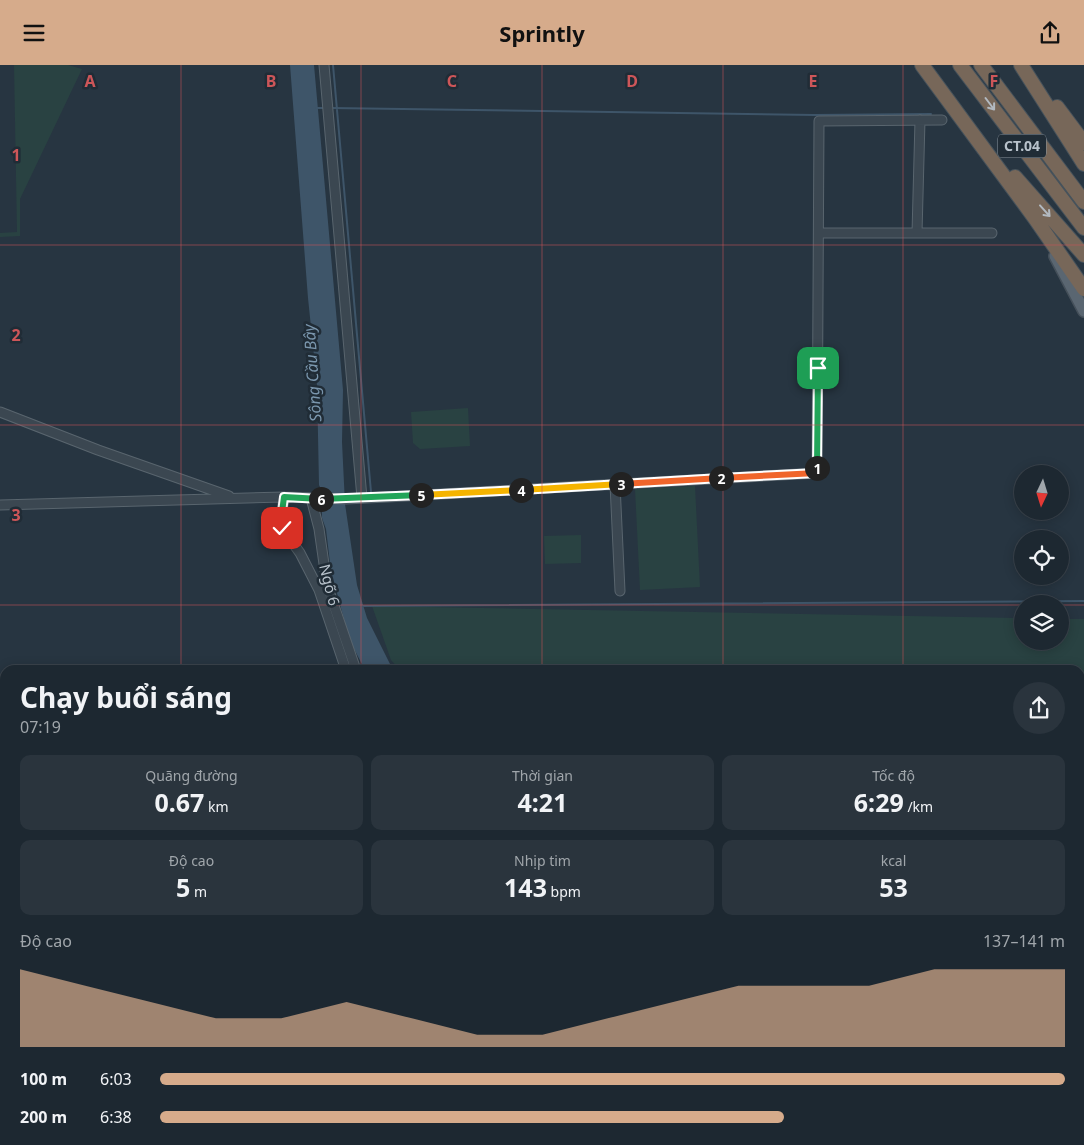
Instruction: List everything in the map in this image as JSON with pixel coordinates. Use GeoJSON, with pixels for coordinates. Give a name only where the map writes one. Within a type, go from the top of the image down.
{"type":"FeatureCollection","features":[{"type":"Feature","properties":{"kind":"highway"},"geometry":{"type":"LineString","coordinates":[[922,65],[1034,217],[1084,289]]}},
{"type":"Feature","properties":{"kind":"highway","name":"CT.04"},"geometry":{"type":"LineString","coordinates":[[960,65],[1084,228]]}},
{"type":"Feature","properties":{"kind":"highway","name":"CT.04"},"geometry":{"type":"LineString","coordinates":[[981,65],[1084,202]]}},
{"type":"Feature","properties":{"kind":"highway"},"geometry":{"type":"LineString","coordinates":[[1021,65],[1084,164]]}},
{"type":"Feature","properties":{"kind":"highway"},"geometry":{"type":"LineString","coordinates":[[1025,65],[1084,143]]}},
{"type":"Feature","properties":{"kind":"highway"},"geometry":{"type":"LineString","coordinates":[[955,109],[1084,255]]}},
{"type":"Feature","properties":{"kind":"main road"},"geometry":{"type":"LineString","coordinates":[[1034,217],[1084,311]]}},
{"type":"Feature","properties":{"kind":"street"},"geometry":{"type":"LineString","coordinates":[[324,65],[362,498]]}},
{"type":"Feature","properties":{"kind":"street"},"geometry":{"type":"LineString","coordinates":[[917,233],[920,120]]}},
{"type":"Feature","properties":{"kind":"street"},"geometry":{"type":"LineString","coordinates":[[0,505],[284,497],[346,499],[817,473],[819,121],[942,120]]}},
{"type":"Feature","properties":{"kind":"street"},"geometry":{"type":"LineString","coordinates":[[819,233],[992,233]]}},
{"type":"Feature","properties":{"kind":"street"},"geometry":{"type":"LineString","coordinates":[[0,412],[98,450],[234,498]]}},
{"type":"Feature","properties":{"kind":"street"},"geometry":{"type":"LineString","coordinates":[[615,484],[620,591]]}},
{"type":"Feature","properties":{"kind":"street"},"geometry":{"type":"LineString","coordinates":[[284,497],[281,520],[282,528],[300,553],[318,590],[344,665]]}},
{"type":"Feature","properties":{"kind":"street","name":"Ngõ 6"},"geometry":{"type":"LineString","coordinates":[[313,498],[327,585],[354,665]]}},
{"type":"Feature","properties":{"kind":"green space"},"geometry":{"type":"Polygon","coordinates":[[[14,65],[68,65],[82,69],[20,199],[20,236],[0,237],[0,233],[17,232],[14,65]]]}},
{"type":"Feature","properties":{"kind":"green space"},"geometry":{"type":"Polygon","coordinates":[[[468,408],[470,446],[420,449],[413,443],[411,412],[468,408]]]}},
{"type":"Feature","properties":{"kind":"green space"},"geometry":{"type":"Polygon","coordinates":[[[695,486],[700,587],[640,590],[635,489],[695,486]]]}},
{"type":"Feature","properties":{"kind":"green space"},"geometry":{"type":"Polygon","coordinates":[[[581,535],[581,563],[545,564],[544,536],[581,535]]]}},
{"type":"Feature","properties":{"kind":"green space"},"geometry":{"type":"Polygon","coordinates":[[[372,606],[1014,618],[1014,650],[1069,650],[1069,619],[1084,619],[1084,665],[396,665],[391,660],[372,606]]]}},
{"type":"Feature","properties":{"kind":"water","name":"Sông Cầu Bây"},"geometry":{"type":"Polygon","coordinates":[[[290,65],[314,65],[343,390],[342,442],[345,504],[357,585],[367,618],[390,665],[362,665],[350,641],[331,571],[326,529],[322,518],[325,497],[319,485],[317,385],[308,298],[290,65]]]}},
{"type":"Feature","properties":{"kind":"waterway"},"geometry":{"type":"LineString","coordinates":[[333,65],[371,492]]}},
{"type":"Feature","properties":{"kind":"waterway"},"geometry":{"type":"LineString","coordinates":[[316,108],[326,108]]}},
{"type":"Feature","properties":{"kind":"waterway"},"geometry":{"type":"LineString","coordinates":[[331,108],[814,115],[931,114]]}},
{"type":"Feature","properties":{"kind":"waterway"},"geometry":{"type":"LineString","coordinates":[[361,606],[1084,601]]}},
{"type":"Feature","properties":{"kind":"route"},"geometry":{"type":"LineString","coordinates":[[282,528],[281,520],[284,497],[346,499],[817,473],[818,368]]}}]}
